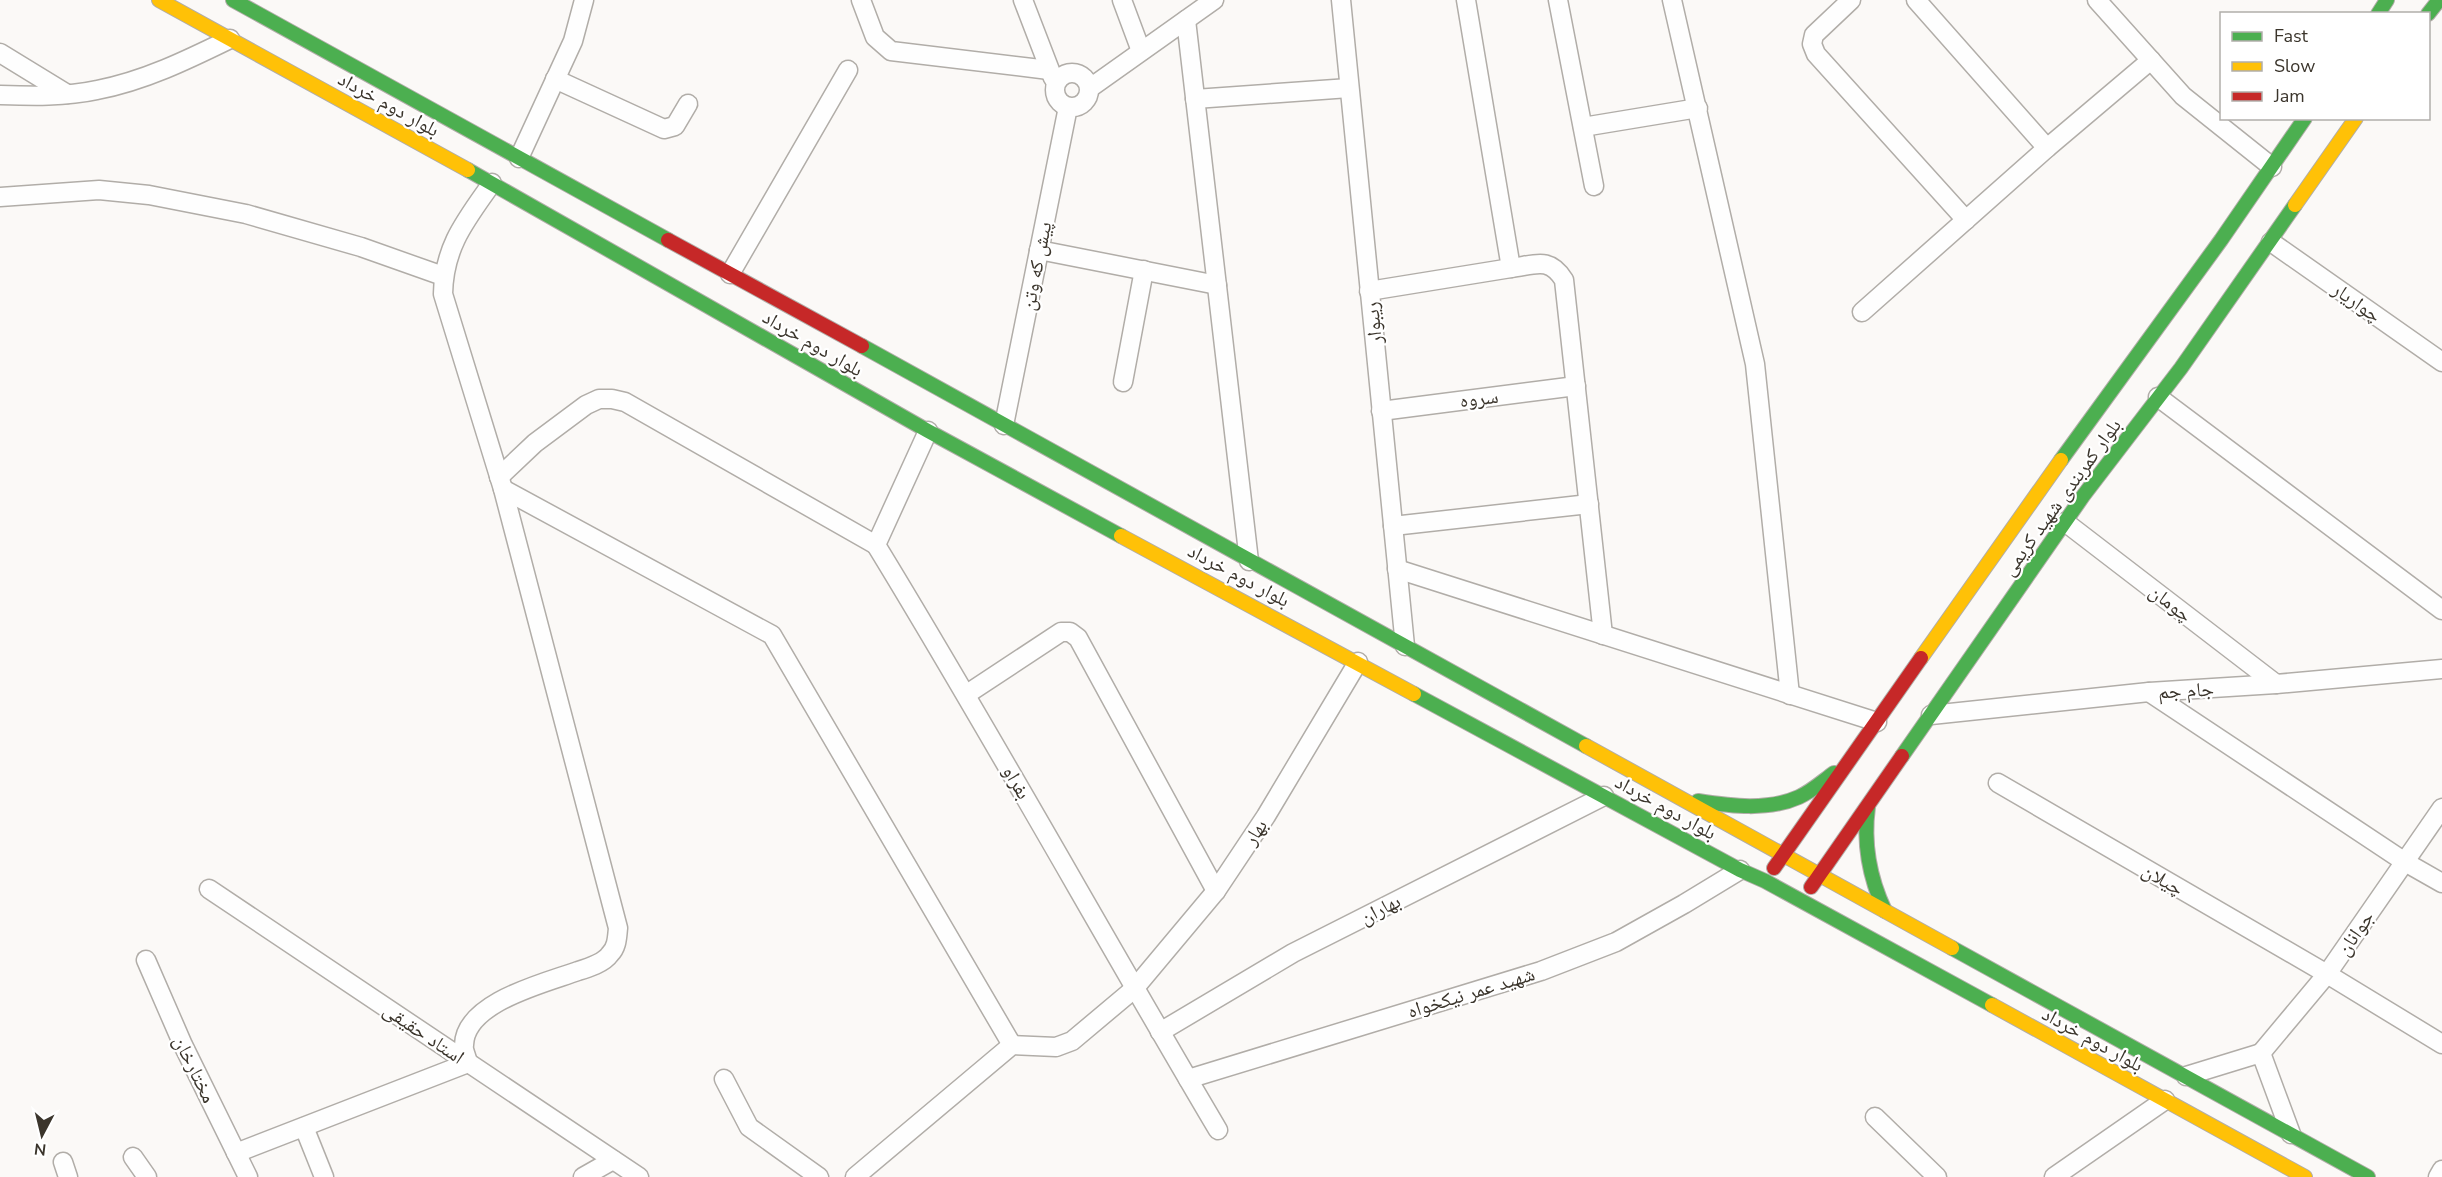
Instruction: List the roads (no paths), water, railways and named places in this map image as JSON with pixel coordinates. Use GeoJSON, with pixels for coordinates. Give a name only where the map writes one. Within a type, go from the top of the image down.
{"type":"FeatureCollection","features":[{"type":"Feature","properties":{"kind":"street","name":"بلوار دوم خرداد"},"geometry":{"type":"LineString","coordinates":[[159,0],[492,183],[928,431],[1740,870],[1801,901],[1960,970],[2186,1076],[2368,1177]]}},
{"type":"Feature","properties":{"kind":"street","name":"بلوار دوم خرداد"},"geometry":{"type":"LineString","coordinates":[[233,0],[1886,911],[1960,970],[2165,1100],[2294,1175]]}},
{"type":"Feature","properties":{"kind":"street"},"geometry":{"type":"LineString","coordinates":[[519,158],[573,42],[584,0]]}},
{"type":"Feature","properties":{"kind":"street"},"geometry":{"type":"LineString","coordinates":[[861,0],[875,37],[891,51],[1052,78],[1070,73],[1083,77],[1090,88]]}},
{"type":"Feature","properties":{"kind":"street"},"geometry":{"type":"LineString","coordinates":[[1023,0],[1052,78],[1057,99],[1068,107],[1081,106],[1086,101],[1090,88],[1214,0]]}},
{"type":"Feature","properties":{"kind":"street"},"geometry":{"type":"LineString","coordinates":[[1122,0],[1141,51]]}},
{"type":"Feature","properties":{"kind":"street","name":"ریبوار"},"geometry":{"type":"LineString","coordinates":[[1341,0],[1405,646]]}},
{"type":"Feature","properties":{"kind":"street"},"geometry":{"type":"LineString","coordinates":[[1466,0],[1511,268]]}},
{"type":"Feature","properties":{"kind":"street"},"geometry":{"type":"LineString","coordinates":[[1558,0],[1594,186]]}},
{"type":"Feature","properties":{"kind":"street"},"geometry":{"type":"LineString","coordinates":[[1672,0],[1755,364],[1790,695]]}},
{"type":"Feature","properties":{"kind":"street"},"geometry":{"type":"LineString","coordinates":[[1851,0],[1814,35],[1812,44],[1816,54],[1965,220]]}},
{"type":"Feature","properties":{"kind":"street"},"geometry":{"type":"LineString","coordinates":[[1916,0],[2047,148]]}},
{"type":"Feature","properties":{"kind":"street"},"geometry":{"type":"LineString","coordinates":[[2097,0],[2183,96],[2272,167]]}},
{"type":"Feature","properties":{"kind":"street"},"geometry":{"type":"LineString","coordinates":[[2430,12],[2439,0]]}},
{"type":"Feature","properties":{"kind":"street"},"geometry":{"type":"LineString","coordinates":[[1186,20],[1250,561]]}},
{"type":"Feature","properties":{"kind":"street"},"geometry":{"type":"LineString","coordinates":[[0,95],[47,96],[97,90],[170,69],[230,39]]}},
{"type":"Feature","properties":{"kind":"street"},"geometry":{"type":"LineString","coordinates":[[0,53],[67,94]]}},
{"type":"Feature","properties":{"kind":"street"},"geometry":{"type":"LineString","coordinates":[[1862,312],[2047,148],[2151,60]]}},
{"type":"Feature","properties":{"kind":"street"},"geometry":{"type":"LineString","coordinates":[[730,274],[848,70]]}},
{"type":"Feature","properties":{"kind":"street"},"geometry":{"type":"LineString","coordinates":[[555,78],[664,129],[675,126],[688,104]]}},
{"type":"Feature","properties":{"kind":"street"},"geometry":{"type":"LineString","coordinates":[[1195,99],[1350,88]]}},
{"type":"Feature","properties":{"kind":"street","name":"پیش که وتن"},"geometry":{"type":"LineString","coordinates":[[1004,425],[1068,107]]}},
{"type":"Feature","properties":{"kind":"street"},"geometry":{"type":"LineString","coordinates":[[1583,128],[1698,108]]}},
{"type":"Feature","properties":{"kind":"street","name":"بلوار کمربندی شهید کریمی"},"geometry":{"type":"LineString","coordinates":[[1765,881],[2053,471],[2141,352],[2304,120]]}},
{"type":"Feature","properties":{"kind":"street","name":"بلوار کمربندی شهید کریمی"},"geometry":{"type":"LineString","coordinates":[[1801,901],[2065,522],[2271,242],[2355,120]]}},
{"type":"Feature","properties":{"kind":"street"},"geometry":{"type":"LineString","coordinates":[[236,1153],[468,1063],[464,1046],[467,1030],[478,1014],[506,998],[592,966],[610,956],[617,943],[618,928],[501,483],[443,294],[443,276],[456,235],[492,183]]}},
{"type":"Feature","properties":{"kind":"street"},"geometry":{"type":"LineString","coordinates":[[0,197],[99,190],[149,195],[246,214],[361,247],[443,276]]}},
{"type":"Feature","properties":{"kind":"street","name":"چواریار"},"geometry":{"type":"LineString","coordinates":[[2271,242],[2442,362]]}},
{"type":"Feature","properties":{"kind":"street"},"geometry":{"type":"LineString","coordinates":[[1039,250],[1217,285]]}},
{"type":"Feature","properties":{"kind":"street"},"geometry":{"type":"LineString","coordinates":[[1370,291],[1511,268],[1548,264],[1557,268],[1564,280],[1603,635]]}},
{"type":"Feature","properties":{"kind":"street"},"geometry":{"type":"LineString","coordinates":[[1123,382],[1144,270]]}},
{"type":"Feature","properties":{"kind":"street","name":"سروه"},"geometry":{"type":"LineString","coordinates":[[1381,411],[1576,386]]}},
{"type":"Feature","properties":{"kind":"street"},"geometry":{"type":"LineString","coordinates":[[2158,397],[2442,610]]}},
{"type":"Feature","properties":{"kind":"street"},"geometry":{"type":"LineString","coordinates":[[501,483],[536,443],[586,405],[599,399],[612,399],[625,402],[876,545],[928,431]]}},
{"type":"Feature","properties":{"kind":"street"},"geometry":{"type":"LineString","coordinates":[[501,483],[772,635],[1012,1046],[855,1177]]}},
{"type":"Feature","properties":{"kind":"street"},"geometry":{"type":"LineString","coordinates":[[1393,526],[1589,504]]}},
{"type":"Feature","properties":{"kind":"street","name":"چومان"},"geometry":{"type":"LineString","coordinates":[[2065,522],[2276,684]]}},
{"type":"Feature","properties":{"kind":"street","name":"بفراو"},"geometry":{"type":"LineString","coordinates":[[876,545],[967,694],[1134,988],[1218,1130]]}},
{"type":"Feature","properties":{"kind":"street"},"geometry":{"type":"LineString","coordinates":[[1397,569],[1877,722]]}},
{"type":"Feature","properties":{"kind":"street"},"geometry":{"type":"LineString","coordinates":[[967,694],[1061,632],[1070,632],[1078,638],[1216,891]]}},
{"type":"Feature","properties":{"kind":"street","name":"بهار"},"geometry":{"type":"LineString","coordinates":[[1012,1046],[1056,1047],[1072,1041],[1134,988],[1216,891],[1266,816],[1358,662]]}},
{"type":"Feature","properties":{"kind":"street","name":"جام جم"},"geometry":{"type":"LineString","coordinates":[[1931,715],[2149,692],[2276,684],[2442,669]]}},
{"type":"Feature","properties":{"kind":"street"},"geometry":{"type":"LineString","coordinates":[[2149,692],[2405,862],[2442,883]]}},
{"type":"Feature","properties":{"kind":"street"},"geometry":{"type":"LineString","coordinates":[[1682,799],[1729,806],[1759,807],[1799,797],[1846,765]]}},
{"type":"Feature","properties":{"kind":"street","name":"چیلان"},"geometry":{"type":"LineString","coordinates":[[1998,783],[2327,974],[2442,1044]]}},
{"type":"Feature","properties":{"kind":"street","name":"بهاران"},"geometry":{"type":"LineString","coordinates":[[1160,1032],[1293,953],[1604,796]]}},
{"type":"Feature","properties":{"kind":"street"},"geometry":{"type":"LineString","coordinates":[[1869,804],[1864,840],[1874,888],[1886,911]]}},
{"type":"Feature","properties":{"kind":"street","name":"جوانان"},"geometry":{"type":"LineString","coordinates":[[2261,1053],[2327,974],[2442,808]]}},
{"type":"Feature","properties":{"kind":"street","name":"شهید عمر نیکخواه"},"geometry":{"type":"LineString","coordinates":[[1188,1079],[1541,971],[1616,942],[1740,870]]}},
{"type":"Feature","properties":{"kind":"street","name":"استاد حقیقی"},"geometry":{"type":"LineString","coordinates":[[209,889],[639,1177]]}},
{"type":"Feature","properties":{"kind":"street","name":"مختارخان"},"geometry":{"type":"LineString","coordinates":[[146,960],[183,1044],[248,1177]]}},
{"type":"Feature","properties":{"kind":"street"},"geometry":{"type":"LineString","coordinates":[[2186,1076],[2261,1053],[2291,1134]]}},
{"type":"Feature","properties":{"kind":"street"},"geometry":{"type":"LineString","coordinates":[[724,1079],[749,1127],[819,1177]]}},
{"type":"Feature","properties":{"kind":"street"},"geometry":{"type":"LineString","coordinates":[[2054,1177],[2165,1100]]}},
{"type":"Feature","properties":{"kind":"street"},"geometry":{"type":"LineString","coordinates":[[1875,1117],[1937,1177]]}},
{"type":"Feature","properties":{"kind":"street"},"geometry":{"type":"LineString","coordinates":[[304,1127],[324,1177]]}},
{"type":"Feature","properties":{"kind":"street"},"geometry":{"type":"LineString","coordinates":[[133,1157],[147,1177]]}},
{"type":"Feature","properties":{"kind":"street"},"geometry":{"type":"LineString","coordinates":[[583,1177],[613,1160]]}},
{"type":"Feature","properties":{"kind":"street"},"geometry":{"type":"LineString","coordinates":[[2438,1177],[2442,1170]]}}]}
